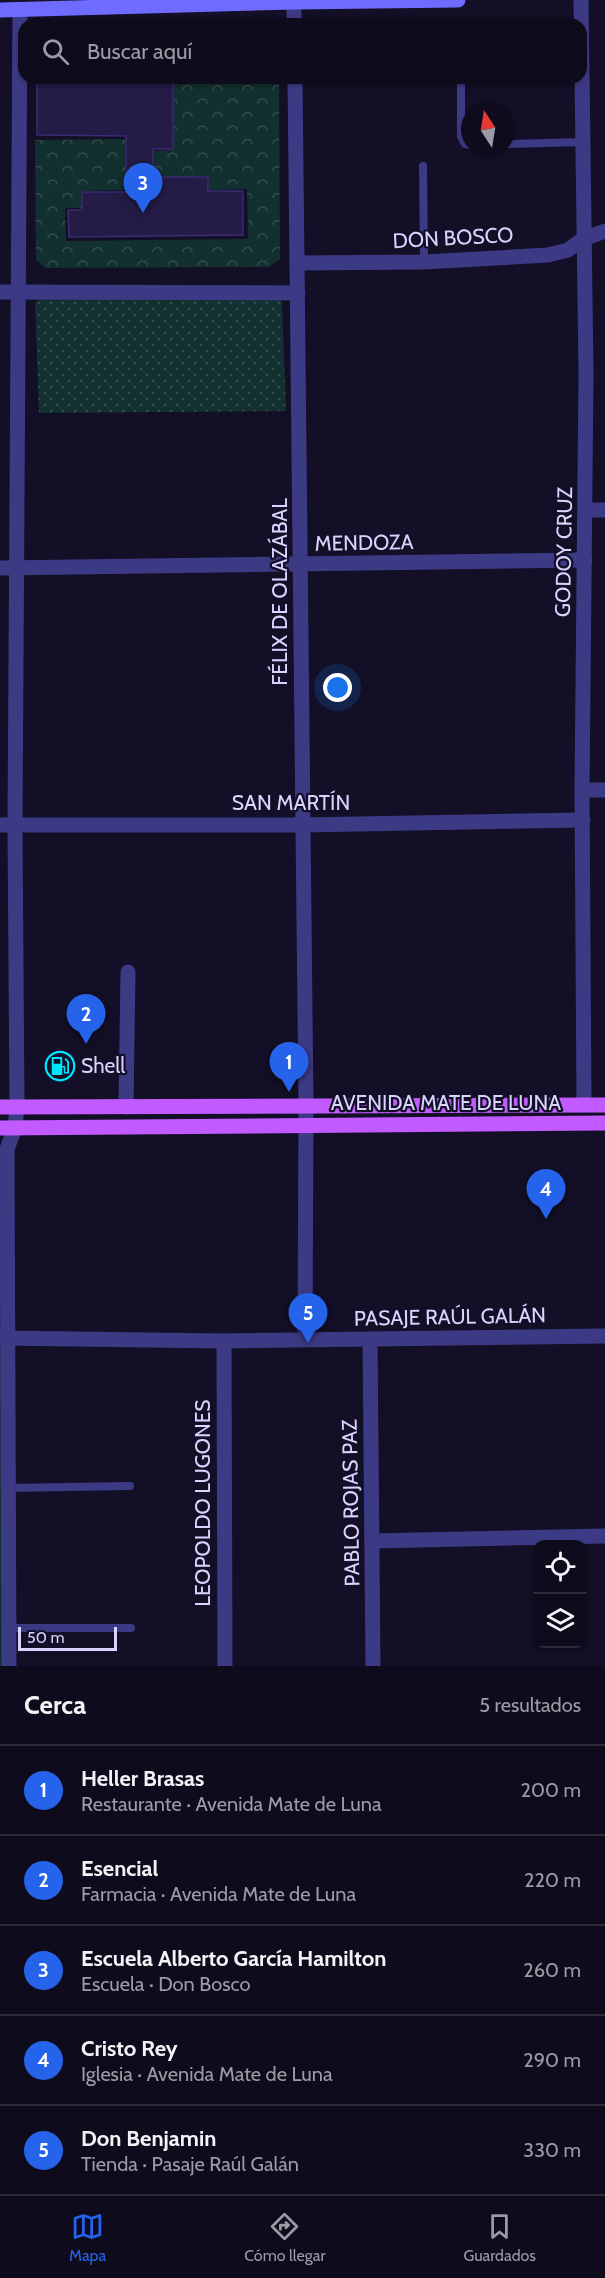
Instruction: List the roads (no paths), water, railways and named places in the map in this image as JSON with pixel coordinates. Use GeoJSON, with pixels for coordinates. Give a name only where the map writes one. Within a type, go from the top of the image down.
{"type":"FeatureCollection","features":[{"type":"Feature","properties":{"kind":"main road","name":"AVENIDA MATE DE LUNA"},"geometry":{"type":"LineString","coordinates":[[0,1107],[605,1105]]}},
{"type":"Feature","properties":{"kind":"main road","name":"AVENIDA MATE DE LUNA"},"geometry":{"type":"LineString","coordinates":[[8,1128],[605,1123]]}},
{"type":"Feature","properties":{"kind":"street"},"geometry":{"type":"LineString","coordinates":[[0,10],[294,1],[458,0]]}},
{"type":"Feature","properties":{"kind":"street","name":"GODOY CRUZ"},"geometry":{"type":"LineString","coordinates":[[581,0],[581,18]]}},
{"type":"Feature","properties":{"kind":"street"},"geometry":{"type":"LineString","coordinates":[[294,1],[294,18]]}},
{"type":"Feature","properties":{"kind":"street"},"geometry":{"type":"LineString","coordinates":[[20,10],[20,18]]}},
{"type":"Feature","properties":{"kind":"street"},"geometry":{"type":"LineString","coordinates":[[9,1666],[4,1337],[8,1128],[17,1107],[8,825],[18,568],[19,84]]}},
{"type":"Feature","properties":{"kind":"street","name":"FÉLIX DE OLAZÁBAL"},"geometry":{"type":"LineString","coordinates":[[295,84],[306,1106]]}},
{"type":"Feature","properties":{"kind":"street","name":"GODOY CRUZ"},"geometry":{"type":"LineString","coordinates":[[582,84],[586,374],[582,790],[585,1105]]}},
{"type":"Feature","properties":{"kind":"street","name":"DON BOSCO"},"geometry":{"type":"LineString","coordinates":[[297,263],[424,262],[548,255],[568,250],[583,239],[605,231]]}},
{"type":"Feature","properties":{"kind":"street"},"geometry":{"type":"LineString","coordinates":[[0,292],[298,293]]}},
{"type":"Feature","properties":{"kind":"street"},"geometry":{"type":"LineString","coordinates":[[586,510],[605,510]]}},
{"type":"Feature","properties":{"kind":"street","name":"MENDOZA"},"geometry":{"type":"LineString","coordinates":[[0,568],[301,566],[585,560]]}},
{"type":"Feature","properties":{"kind":"street"},"geometry":{"type":"LineString","coordinates":[[582,790],[605,790]]}},
{"type":"Feature","properties":{"kind":"street","name":"SAN MARTÍN"},"geometry":{"type":"LineString","coordinates":[[8,825],[302,825],[583,820]]}},
{"type":"Feature","properties":{"kind":"street"},"geometry":{"type":"LineString","coordinates":[[126,1107],[128,972]]}},
{"type":"Feature","properties":{"kind":"street"},"geometry":{"type":"LineString","coordinates":[[305,1340],[306,1106]]}},
{"type":"Feature","properties":{"kind":"street","name":"PASAJE RAÚL GALÁN"},"geometry":{"type":"LineString","coordinates":[[4,1337],[224,1341],[605,1336]]}},
{"type":"Feature","properties":{"kind":"street","name":"PABLO ROJAS PAZ"},"geometry":{"type":"LineString","coordinates":[[370,1339],[373,1666]]}},
{"type":"Feature","properties":{"kind":"street","name":"LEOPOLDO LUGONES"},"geometry":{"type":"LineString","coordinates":[[224,1341],[225,1666]]}},
{"type":"Feature","properties":{"kind":"street"},"geometry":{"type":"LineString","coordinates":[[372,1541],[605,1536]]}},
{"type":"Feature","properties":{"kind":"lane"},"geometry":{"type":"LineString","coordinates":[[461,84],[461,138]]}},
{"type":"Feature","properties":{"kind":"lane"},"geometry":{"type":"LineString","coordinates":[[515,144],[582,142]]}},
{"type":"Feature","properties":{"kind":"lane"},"geometry":{"type":"LineString","coordinates":[[423,166],[424,262]]}},
{"type":"Feature","properties":{"kind":"lane"},"geometry":{"type":"LineString","coordinates":[[7,1488],[130,1486]]}},
{"type":"Feature","properties":{"kind":"lane"},"geometry":{"type":"LineString","coordinates":[[8,1628],[131,1628]]}},
{"type":"Feature","properties":{"kind":"place","name":"Escuela Alberto García Hamilton"},"geometry":{"type":"Point","coordinates":[143,213]}},
{"type":"Feature","properties":{"kind":"place","name":"Esencial"},"geometry":{"type":"Point","coordinates":[86,1044]}},
{"type":"Feature","properties":{"kind":"place","name":"Shell"},"geometry":{"type":"Point","coordinates":[60,1066]}},
{"type":"Feature","properties":{"kind":"place","name":"Heller Brasas"},"geometry":{"type":"Point","coordinates":[289,1092]}},
{"type":"Feature","properties":{"kind":"place","name":"Cristo Rey"},"geometry":{"type":"Point","coordinates":[546,1219]}},
{"type":"Feature","properties":{"kind":"place","name":"Don Benjamin"},"geometry":{"type":"Point","coordinates":[308,1343]}}]}
